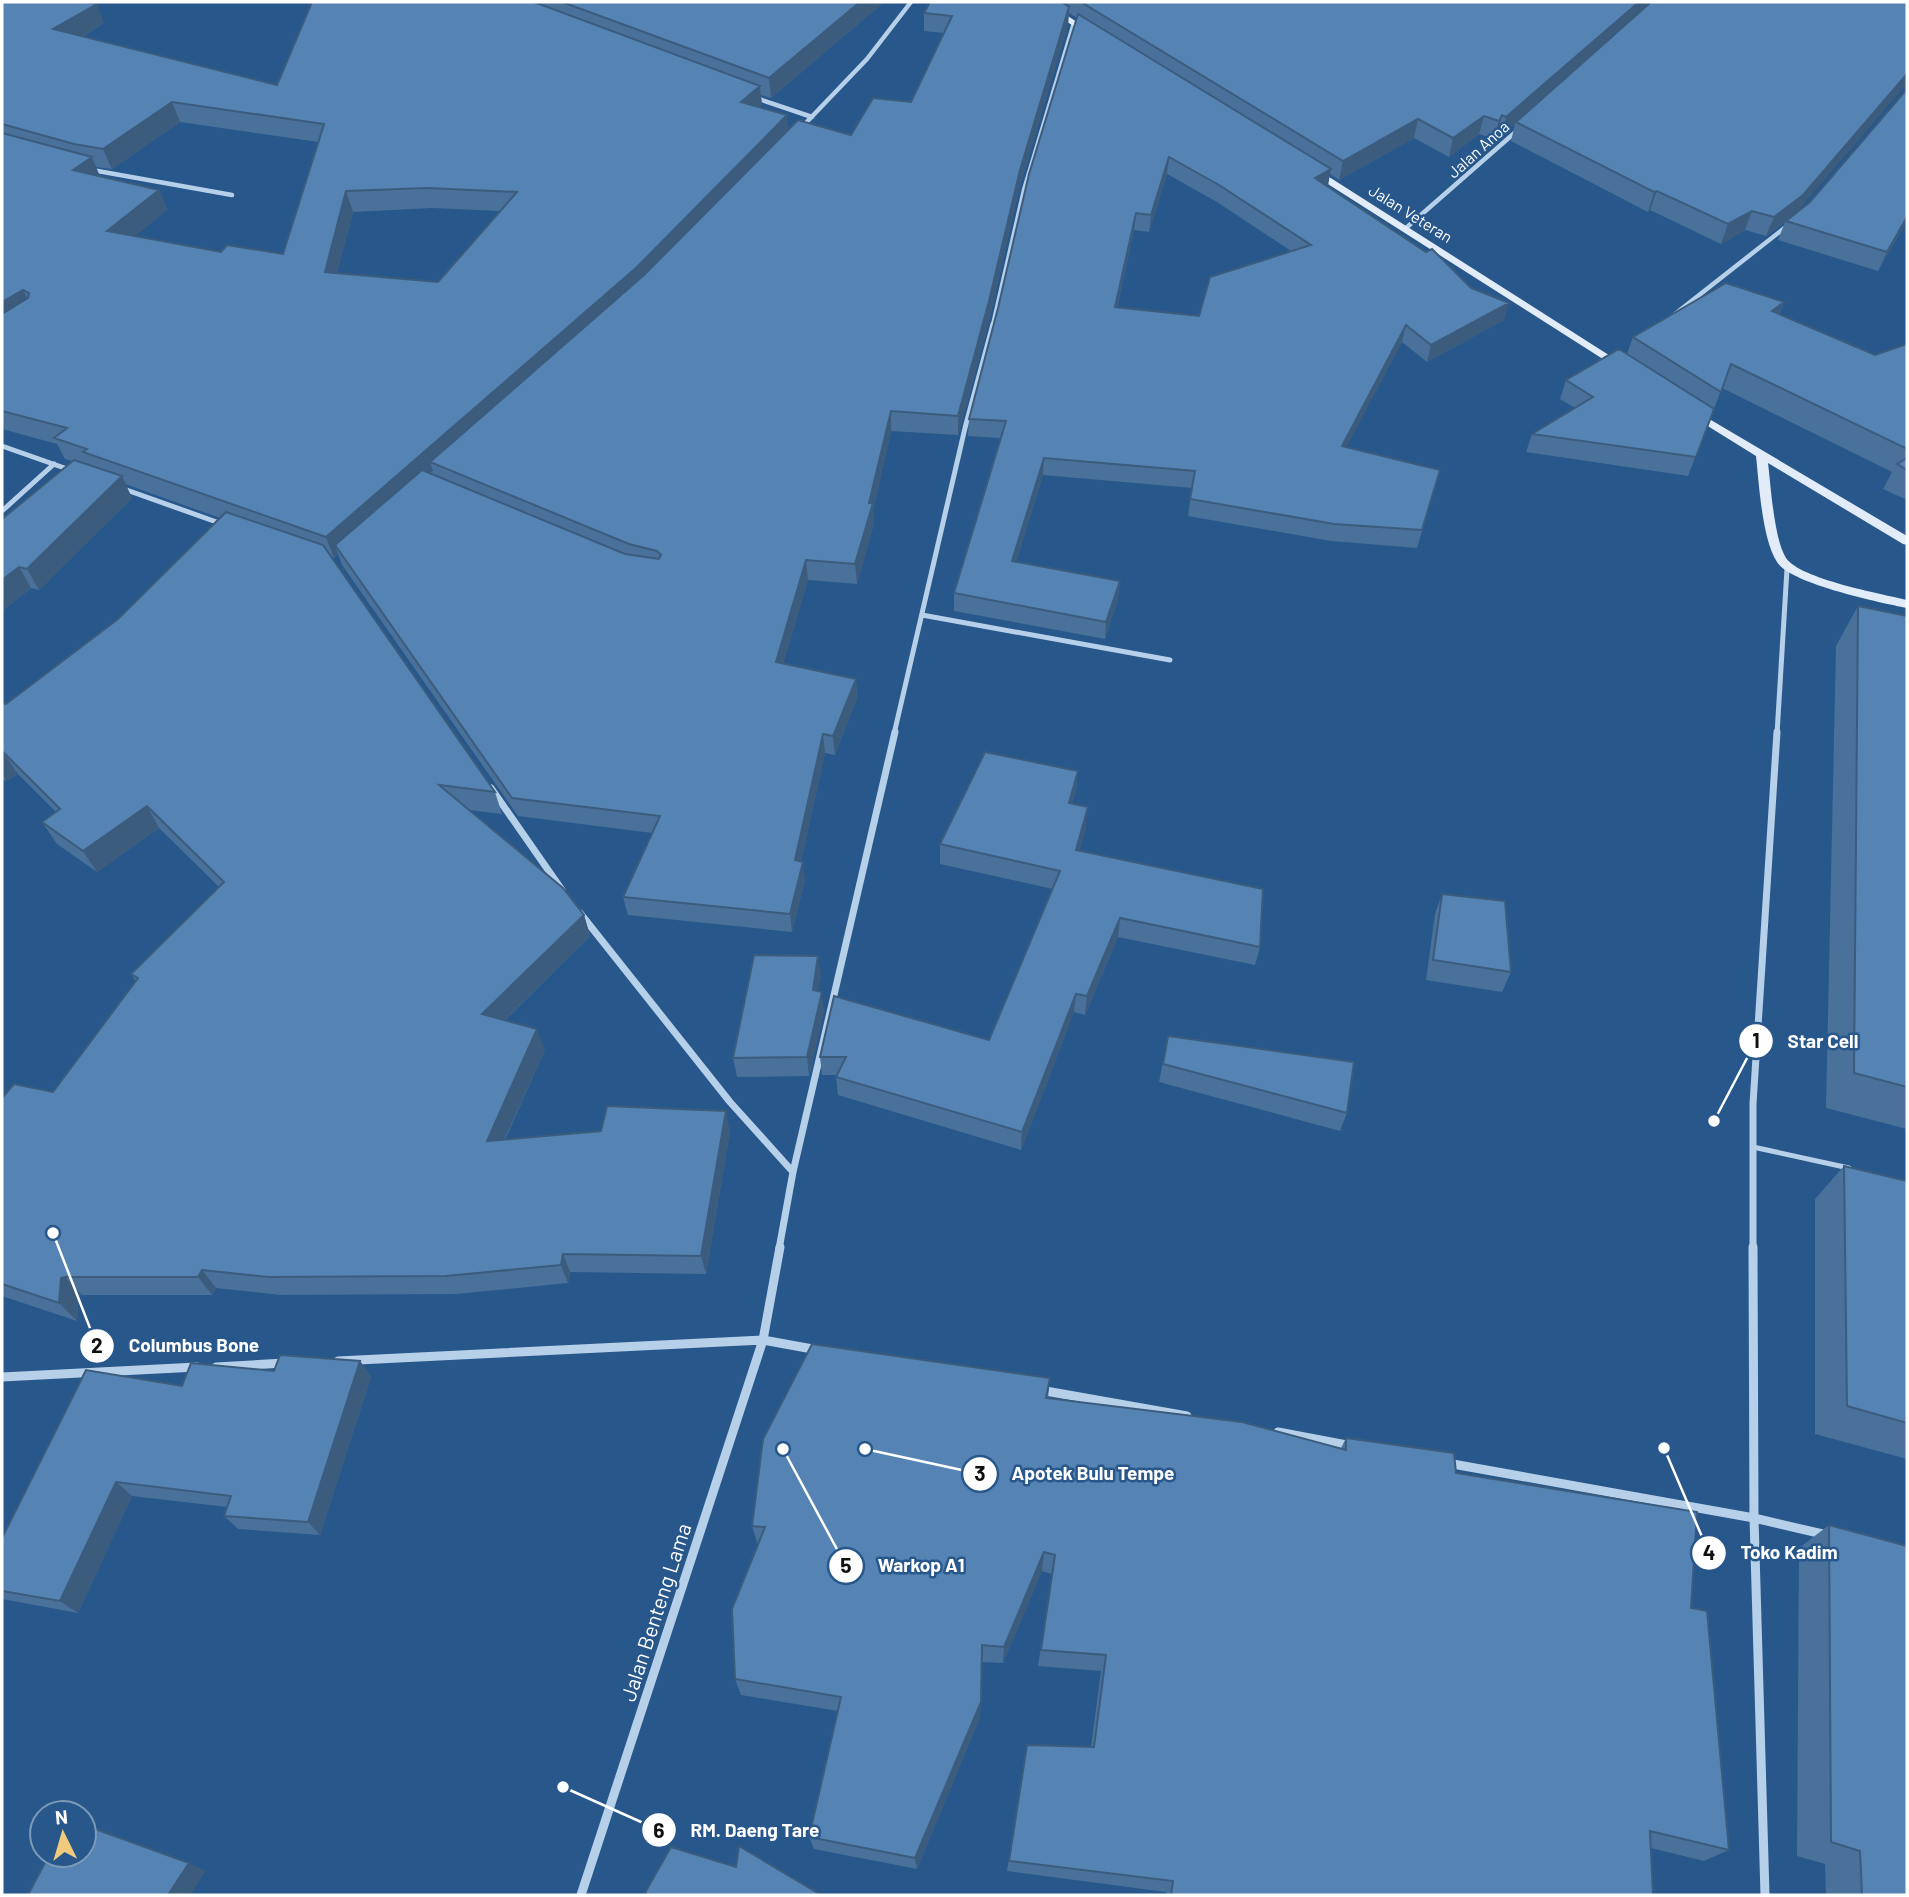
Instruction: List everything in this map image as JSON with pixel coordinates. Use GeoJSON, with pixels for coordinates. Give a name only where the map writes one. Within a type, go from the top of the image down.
{"type":"FeatureCollection","features":[{"type":"Feature","properties":{"kind":"main road"},"geometry":{"type":"LineString","coordinates":[[1041,2],[1098,38]]}},
{"type":"Feature","properties":{"kind":"main road","name":"Jalan Veteran"},"geometry":{"type":"LineString","coordinates":[[1300,163],[1625,369]]}},
{"type":"Feature","properties":{"kind":"main road"},"geometry":{"type":"LineString","coordinates":[[1682,405],[1761,456],[1907,541]]}},
{"type":"Feature","properties":{"kind":"main road"},"geometry":{"type":"LineString","coordinates":[[1761,456],[1778,554],[1787,569],[1808,578],[1907,604]]}},
{"type":"Feature","properties":{"kind":"street"},"geometry":{"type":"LineString","coordinates":[[794,136],[867,59],[911,2]]}},
{"type":"Feature","properties":{"kind":"street","name":"Jalan Benteng Lama"},"geometry":{"type":"LineString","coordinates":[[581,1895],[763,1340],[793,1172],[922,615],[1024,190],[1074,23]]}},
{"type":"Feature","properties":{"kind":"street"},"geometry":{"type":"LineString","coordinates":[[748,96],[812,117]]}},
{"type":"Feature","properties":{"kind":"street","name":"Jalan Anoa"},"geometry":{"type":"LineString","coordinates":[[1406,228],[1520,128]]}},
{"type":"Feature","properties":{"kind":"street"},"geometry":{"type":"LineString","coordinates":[[82,169],[232,195]]}},
{"type":"Feature","properties":{"kind":"street"},"geometry":{"type":"LineString","coordinates":[[1668,319],[1798,218]]}},
{"type":"Feature","properties":{"kind":"street"},"geometry":{"type":"LineString","coordinates":[[1614,361],[1625,353]]}},
{"type":"Feature","properties":{"kind":"street"},"geometry":{"type":"LineString","coordinates":[[2,446],[79,473]]}},
{"type":"Feature","properties":{"kind":"street"},"geometry":{"type":"LineString","coordinates":[[2,511],[54,464]]}},
{"type":"Feature","properties":{"kind":"street"},"geometry":{"type":"LineString","coordinates":[[118,486],[233,528]]}},
{"type":"Feature","properties":{"kind":"street"},"geometry":{"type":"LineString","coordinates":[[1765,1895],[1754,1518],[1753,1104],[1787,569]]}},
{"type":"Feature","properties":{"kind":"street"},"geometry":{"type":"LineString","coordinates":[[922,615],[1170,660]]}},
{"type":"Feature","properties":{"kind":"street"},"geometry":{"type":"LineString","coordinates":[[484,778],[564,893]]}},
{"type":"Feature","properties":{"kind":"street"},"geometry":{"type":"LineString","coordinates":[[572,903],[730,1101],[793,1172]]}},
{"type":"Feature","properties":{"kind":"street"},"geometry":{"type":"LineString","coordinates":[[334,1361],[763,1340],[832,1352]]}},
{"type":"Feature","properties":{"kind":"street"},"geometry":{"type":"LineString","coordinates":[[2,1377],[292,1363]]}},
{"type":"Feature","properties":{"kind":"street"},"geometry":{"type":"LineString","coordinates":[[1024,1387],[1203,1419]]}},
{"type":"Feature","properties":{"kind":"street"},"geometry":{"type":"LineString","coordinates":[[1272,1431],[1368,1448]]}},
{"type":"Feature","properties":{"kind":"street"},"geometry":{"type":"LineString","coordinates":[[1437,1461],[1754,1518],[1843,1539]]}},
{"type":"Feature","properties":{"kind":"lane"},"geometry":{"type":"LineString","coordinates":[[1753,1147],[1856,1169]]}},
{"type":"Feature","properties":{"kind":"building"},"geometry":{"type":"Polygon","coordinates":[[[2,2],[97,4],[53,29],[277,85],[312,2],[534,2],[760,86],[741,102],[787,115],[637,267],[326,537],[83,452],[87,449],[54,438],[67,428],[2,411],[2,314],[28,298],[29,293],[23,290],[2,302],[2,133],[92,157],[73,170],[159,190],[107,231],[221,252],[227,245],[283,254],[324,124],[172,102],[103,149],[74,144],[2,124],[2,2]],[[427,188],[346,191],[325,272],[438,282],[517,192],[427,188]]]}},
{"type":"Feature","properties":{"kind":"building"},"geometry":{"type":"Polygon","coordinates":[[[562,2],[860,2],[769,78],[562,2]]]}},
{"type":"Feature","properties":{"kind":"building"},"geometry":{"type":"Polygon","coordinates":[[[930,2],[1062,2],[1069,7],[1020,170],[958,416],[891,411],[869,503],[873,503],[855,564],[806,560],[776,662],[856,679],[833,736],[823,734],[795,860],[803,862],[790,914],[623,897],[660,816],[512,798],[335,545],[422,470],[625,554],[659,559],[661,555],[657,551],[629,544],[430,462],[644,275],[798,120],[851,135],[873,98],[911,102],[952,16],[924,13],[930,2]]]}},
{"type":"Feature","properties":{"kind":"building"},"geometry":{"type":"Polygon","coordinates":[[[1081,2],[1639,2],[1506,117],[1502,115],[1499,121],[1484,116],[1453,138],[1418,119],[1343,161],[1081,2]]]}},
{"type":"Feature","properties":{"kind":"building"},"geometry":{"type":"Polygon","coordinates":[[[1651,2],[1907,2],[1907,74],[1803,195],[1774,217],[1752,211],[1728,224],[1657,191],[1654,192],[1516,122],[1651,2]]]}},
{"type":"Feature","properties":{"kind":"building"},"geometry":{"type":"Polygon","coordinates":[[[1078,14],[1331,169],[1315,178],[1426,252],[1432,249],[1471,288],[1509,303],[1431,345],[1406,325],[1342,446],[1440,470],[1422,530],[1334,524],[1190,499],[1195,471],[1044,458],[1012,561],[1120,581],[1106,622],[954,593],[1006,421],[969,419],[1029,174],[1078,14]],[[1169,157],[1151,215],[1136,213],[1115,307],[1199,316],[1210,277],[1311,245],[1219,185],[1169,157]]]}},
{"type":"Feature","properties":{"kind":"building"},"geometry":{"type":"Polygon","coordinates":[[[1907,89],[1907,217],[1887,252],[1786,221],[1810,202],[1907,89]]]}},
{"type":"Feature","properties":{"kind":"building"},"geometry":{"type":"Polygon","coordinates":[[[1726,283],[1784,302],[1772,311],[1875,355],[1907,344],[1907,449],[1731,364],[1721,392],[1633,337],[1726,283]]]}},
{"type":"Feature","properties":{"kind":"building"},"geometry":{"type":"Polygon","coordinates":[[[1619,349],[1714,409],[1696,457],[1532,434],[1593,397],[1566,380],[1619,349]]]}},
{"type":"Feature","properties":{"kind":"building"},"geometry":{"type":"Polygon","coordinates":[[[1907,458],[1907,470],[1897,464],[1907,458]]]}},
{"type":"Feature","properties":{"kind":"building"},"geometry":{"type":"Polygon","coordinates":[[[74,460],[122,476],[27,569],[19,567],[2,580],[2,519],[74,460]]]}},
{"type":"Feature","properties":{"kind":"building"},"geometry":{"type":"Polygon","coordinates":[[[226,512],[323,545],[495,792],[439,785],[563,888],[584,915],[482,1014],[537,1029],[487,1141],[601,1131],[607,1106],[726,1111],[701,1256],[563,1254],[561,1265],[446,1276],[268,1277],[202,1270],[198,1277],[65,1277],[61,1278],[59,1303],[2,1284],[2,1098],[14,1084],[53,1092],[138,978],[131,974],[224,882],[147,806],[83,851],[42,822],[60,809],[2,753],[2,703],[6,704],[118,619],[226,512]]]}},
{"type":"Feature","properties":{"kind":"building"},"geometry":{"type":"Polygon","coordinates":[[[1858,606],[1907,616],[1907,1087],[1854,1073],[1858,606]]]}},
{"type":"Feature","properties":{"kind":"building"},"geometry":{"type":"Polygon","coordinates":[[[985,752],[1078,771],[1069,803],[1088,807],[1076,850],[1263,889],[1260,947],[1120,918],[1087,996],[1076,994],[1022,1132],[836,1077],[846,1057],[820,1057],[834,996],[989,1040],[1060,871],[940,844],[985,752]]]}},
{"type":"Feature","properties":{"kind":"building"},"geometry":{"type":"Polygon","coordinates":[[[1442,894],[1505,901],[1511,972],[1433,960],[1442,894]]]}},
{"type":"Feature","properties":{"kind":"building"},"geometry":{"type":"Polygon","coordinates":[[[754,955],[818,956],[813,990],[822,992],[807,1057],[733,1058],[754,955]]]}},
{"type":"Feature","properties":{"kind":"building"},"geometry":{"type":"Polygon","coordinates":[[[1168,1036],[1354,1062],[1347,1113],[1163,1064],[1168,1036]]]}},
{"type":"Feature","properties":{"kind":"building"},"geometry":{"type":"Polygon","coordinates":[[[1844,1166],[1907,1181],[1907,1423],[1847,1406],[1844,1166]]]}},
{"type":"Feature","properties":{"kind":"building"},"geometry":{"type":"Polygon","coordinates":[[[812,1344],[1050,1378],[1046,1398],[1242,1422],[1346,1450],[1346,1438],[1454,1453],[1456,1473],[1697,1512],[1691,1608],[1707,1611],[1729,1850],[1650,1831],[1653,1895],[1171,1895],[1173,1881],[1009,1861],[1027,1745],[1094,1747],[1106,1655],[1041,1650],[1055,1555],[1044,1552],[1004,1647],[982,1645],[981,1702],[915,1858],[809,1837],[841,1697],[735,1679],[732,1609],[765,1527],[752,1526],[763,1439],[812,1344]]]}},
{"type":"Feature","properties":{"kind":"building"},"geometry":{"type":"Polygon","coordinates":[[[280,1355],[360,1361],[308,1522],[224,1516],[231,1496],[116,1482],[60,1601],[2,1591],[2,1538],[86,1370],[182,1386],[191,1363],[274,1371],[280,1355]]]}},
{"type":"Feature","properties":{"kind":"building"},"geometry":{"type":"Polygon","coordinates":[[[1829,1525],[1907,1546],[1907,1895],[1862,1895],[1860,1851],[1831,1842],[1829,1525]]]}},
{"type":"Feature","properties":{"kind":"building"},"geometry":{"type":"Polygon","coordinates":[[[98,1830],[189,1863],[168,1895],[28,1895],[42,1869],[98,1869],[98,1830]]]}},
{"type":"Feature","properties":{"kind":"building"},"geometry":{"type":"Polygon","coordinates":[[[739,1846],[821,1895],[646,1895],[671,1847],[736,1867],[739,1846]]]}},
{"type":"Feature","properties":{"kind":"place","name":"Star Cell"},"geometry":{"type":"Point","coordinates":[1714,1121]}},
{"type":"Feature","properties":{"kind":"place","name":"Columbus Bone"},"geometry":{"type":"Point","coordinates":[53,1233]}},
{"type":"Feature","properties":{"kind":"place","name":"Toko Kadim"},"geometry":{"type":"Point","coordinates":[1664,1448]}},
{"type":"Feature","properties":{"kind":"place","name":"Warkop A1"},"geometry":{"type":"Point","coordinates":[783,1449]}},
{"type":"Feature","properties":{"kind":"place","name":"Apotek Bulu Tempe"},"geometry":{"type":"Point","coordinates":[865,1449]}},
{"type":"Feature","properties":{"kind":"place","name":"RM. Daeng Tare"},"geometry":{"type":"Point","coordinates":[563,1787]}}]}
